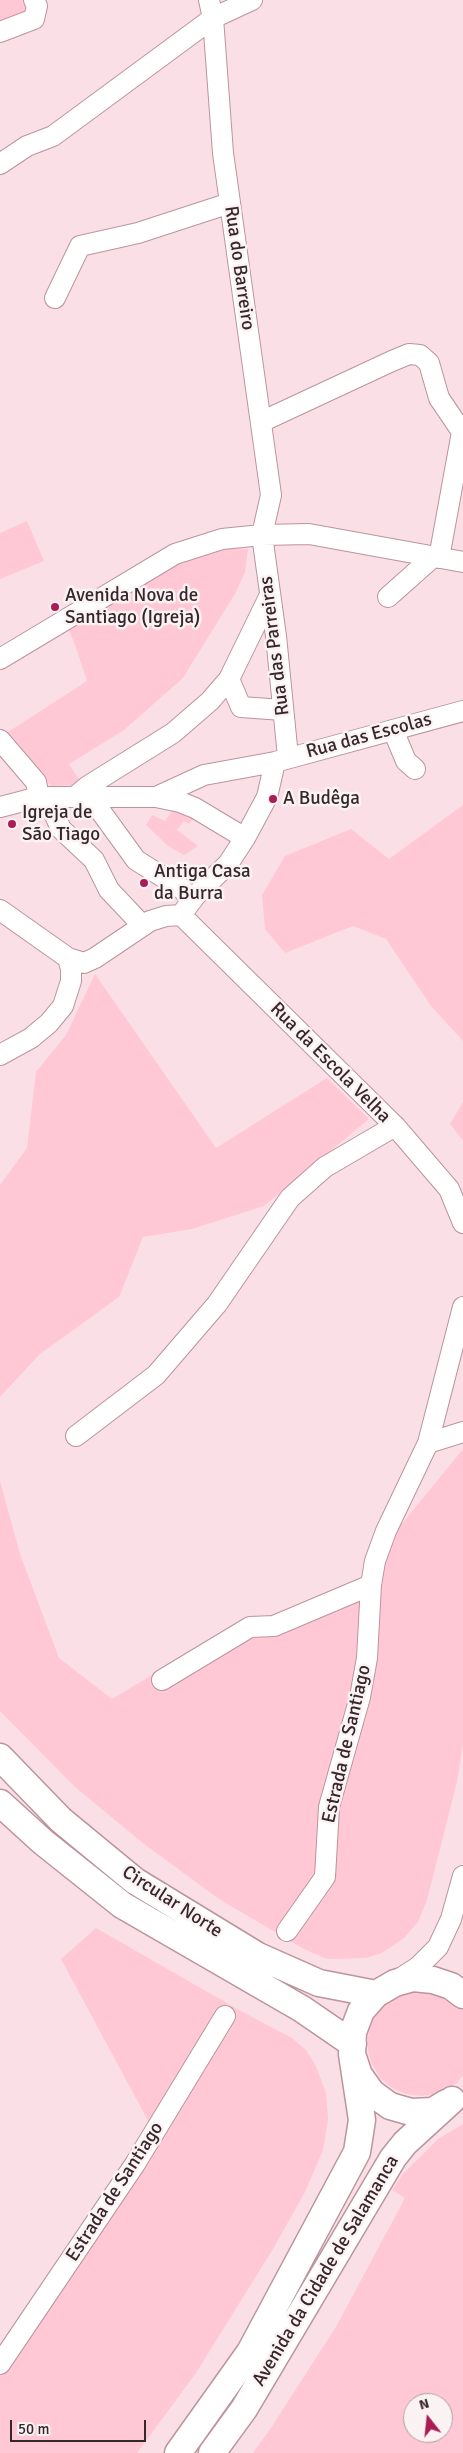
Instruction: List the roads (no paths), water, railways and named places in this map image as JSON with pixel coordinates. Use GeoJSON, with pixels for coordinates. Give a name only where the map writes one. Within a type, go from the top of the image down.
{"type":"FeatureCollection","features":[{"type":"Feature","properties":{"kind":"main road","name":"Circular Norte"},"geometry":{"type":"LineString","coordinates":[[0,1757],[61,1820],[135,1881],[258,1956],[319,1983],[385,1989]]}},
{"type":"Feature","properties":{"kind":"main road","name":"Circular Norte"},"geometry":{"type":"LineString","coordinates":[[0,1803],[43,1842],[122,1905],[302,2009],[353,2049]]}},
{"type":"Feature","properties":{"kind":"main road"},"geometry":{"type":"LineString","coordinates":[[458,2096],[433,2111],[411,2112],[390,2106],[367,2087],[359,2075],[353,2049],[353,2032],[361,2011],[385,1989],[413,1978],[433,1980],[451,1986],[463,1995]]}},
{"type":"Feature","properties":{"kind":"main road","name":"Avenida da Cidade de Salamanca"},"geometry":{"type":"LineString","coordinates":[[178,2453],[250,2352],[357,2152],[362,2120],[353,2049]]}},
{"type":"Feature","properties":{"kind":"main road","name":"Avenida da Cidade de Salamanca"},"geometry":{"type":"LineString","coordinates":[[212,2453],[244,2409],[393,2158],[405,2143],[458,2096]]}},
{"type":"Feature","properties":{"kind":"street"},"geometry":{"type":"LineString","coordinates":[[0,32],[34,19],[36,6],[34,0]]}},
{"type":"Feature","properties":{"kind":"street"},"geometry":{"type":"LineString","coordinates":[[0,164],[27,146],[53,136],[211,9],[252,0]]}},
{"type":"Feature","properties":{"kind":"street","name":"Rua do Barreiro"},"geometry":{"type":"LineString","coordinates":[[211,9],[223,153],[271,495],[262,535]]}},
{"type":"Feature","properties":{"kind":"street"},"geometry":{"type":"LineString","coordinates":[[55,298],[80,246],[138,233],[230,203]]}},
{"type":"Feature","properties":{"kind":"street"},"geometry":{"type":"LineString","coordinates":[[261,422],[409,354],[420,355],[429,363],[439,398],[463,432],[436,558],[388,597]]}},
{"type":"Feature","properties":{"kind":"street"},"geometry":{"type":"LineString","coordinates":[[0,659],[175,554],[222,539],[262,535],[309,534],[463,562]]}},
{"type":"Feature","properties":{"kind":"street","name":"Rua das Parreiras"},"geometry":{"type":"LineString","coordinates":[[187,908],[213,877],[228,864],[245,838],[268,797],[281,760],[283,710],[274,622],[262,535]]}},
{"type":"Feature","properties":{"kind":"street"},"geometry":{"type":"LineString","coordinates":[[83,797],[96,781],[173,733],[210,701],[230,679],[270,597]]}},
{"type":"Feature","properties":{"kind":"street"},"geometry":{"type":"LineString","coordinates":[[230,679],[241,707],[283,710]]}},
{"type":"Feature","properties":{"kind":"street","name":"Rua das Escolas"},"geometry":{"type":"LineString","coordinates":[[156,797],[204,775],[281,760],[463,711]]}},
{"type":"Feature","properties":{"kind":"street"},"geometry":{"type":"LineString","coordinates":[[393,730],[406,761],[415,770]]}},
{"type":"Feature","properties":{"kind":"street"},"geometry":{"type":"LineString","coordinates":[[0,740],[36,782],[61,829],[94,860],[109,890],[143,926]]}},
{"type":"Feature","properties":{"kind":"street"},"geometry":{"type":"LineString","coordinates":[[0,807],[43,797],[156,797],[180,802],[195,808],[245,838]]}},
{"type":"Feature","properties":{"kind":"street","name":"Rua da Escola Velha"},"geometry":{"type":"LineString","coordinates":[[83,797],[136,860],[182,890],[187,908],[395,1126],[449,1190],[463,1223]]}},
{"type":"Feature","properties":{"kind":"street"},"geometry":{"type":"LineString","coordinates":[[0,910],[68,958],[84,963],[95,958],[143,926],[187,908]]}},
{"type":"Feature","properties":{"kind":"street"},"geometry":{"type":"LineString","coordinates":[[0,1055],[31,1038],[49,1023],[63,1006],[71,981],[71,969],[68,958]]}},
{"type":"Feature","properties":{"kind":"street"},"geometry":{"type":"LineString","coordinates":[[76,1436],[156,1375],[217,1304],[290,1198],[325,1167],[395,1126]]}},
{"type":"Feature","properties":{"kind":"street"},"geometry":{"type":"LineString","coordinates":[[428,1444],[463,1307]]}},
{"type":"Feature","properties":{"kind":"street"},"geometry":{"type":"LineString","coordinates":[[428,1444],[463,1432]]}},
{"type":"Feature","properties":{"kind":"street","name":"Estrada de Santiago"},"geometry":{"type":"LineString","coordinates":[[287,1931],[325,1877],[329,1807],[360,1697],[365,1668],[371,1585],[375,1561],[386,1531],[428,1444]]}},
{"type":"Feature","properties":{"kind":"street"},"geometry":{"type":"LineString","coordinates":[[162,1680],[250,1627],[274,1626],[371,1585]]}},
{"type":"Feature","properties":{"kind":"street"},"geometry":{"type":"LineString","coordinates":[[385,1989],[418,1967],[438,1947],[451,1919],[463,1876]]}},
{"type":"Feature","properties":{"kind":"street","name":"Estrada de Santiago"},"geometry":{"type":"LineString","coordinates":[[0,2364],[136,2164],[226,2016]]}},
{"type":"Feature","properties":{"kind":"place","name":"Avenida Nova de Santiago (Igreja)"},"geometry":{"type":"Point","coordinates":[55,607]}},
{"type":"Feature","properties":{"kind":"place","name":"A Budêga"},"geometry":{"type":"Point","coordinates":[273,799]}},
{"type":"Feature","properties":{"kind":"place","name":"Igreja de São Tiago"},"geometry":{"type":"Point","coordinates":[12,824]}},
{"type":"Feature","properties":{"kind":"place","name":"Antiga Casa da Burra"},"geometry":{"type":"Point","coordinates":[144,883]}}]}
